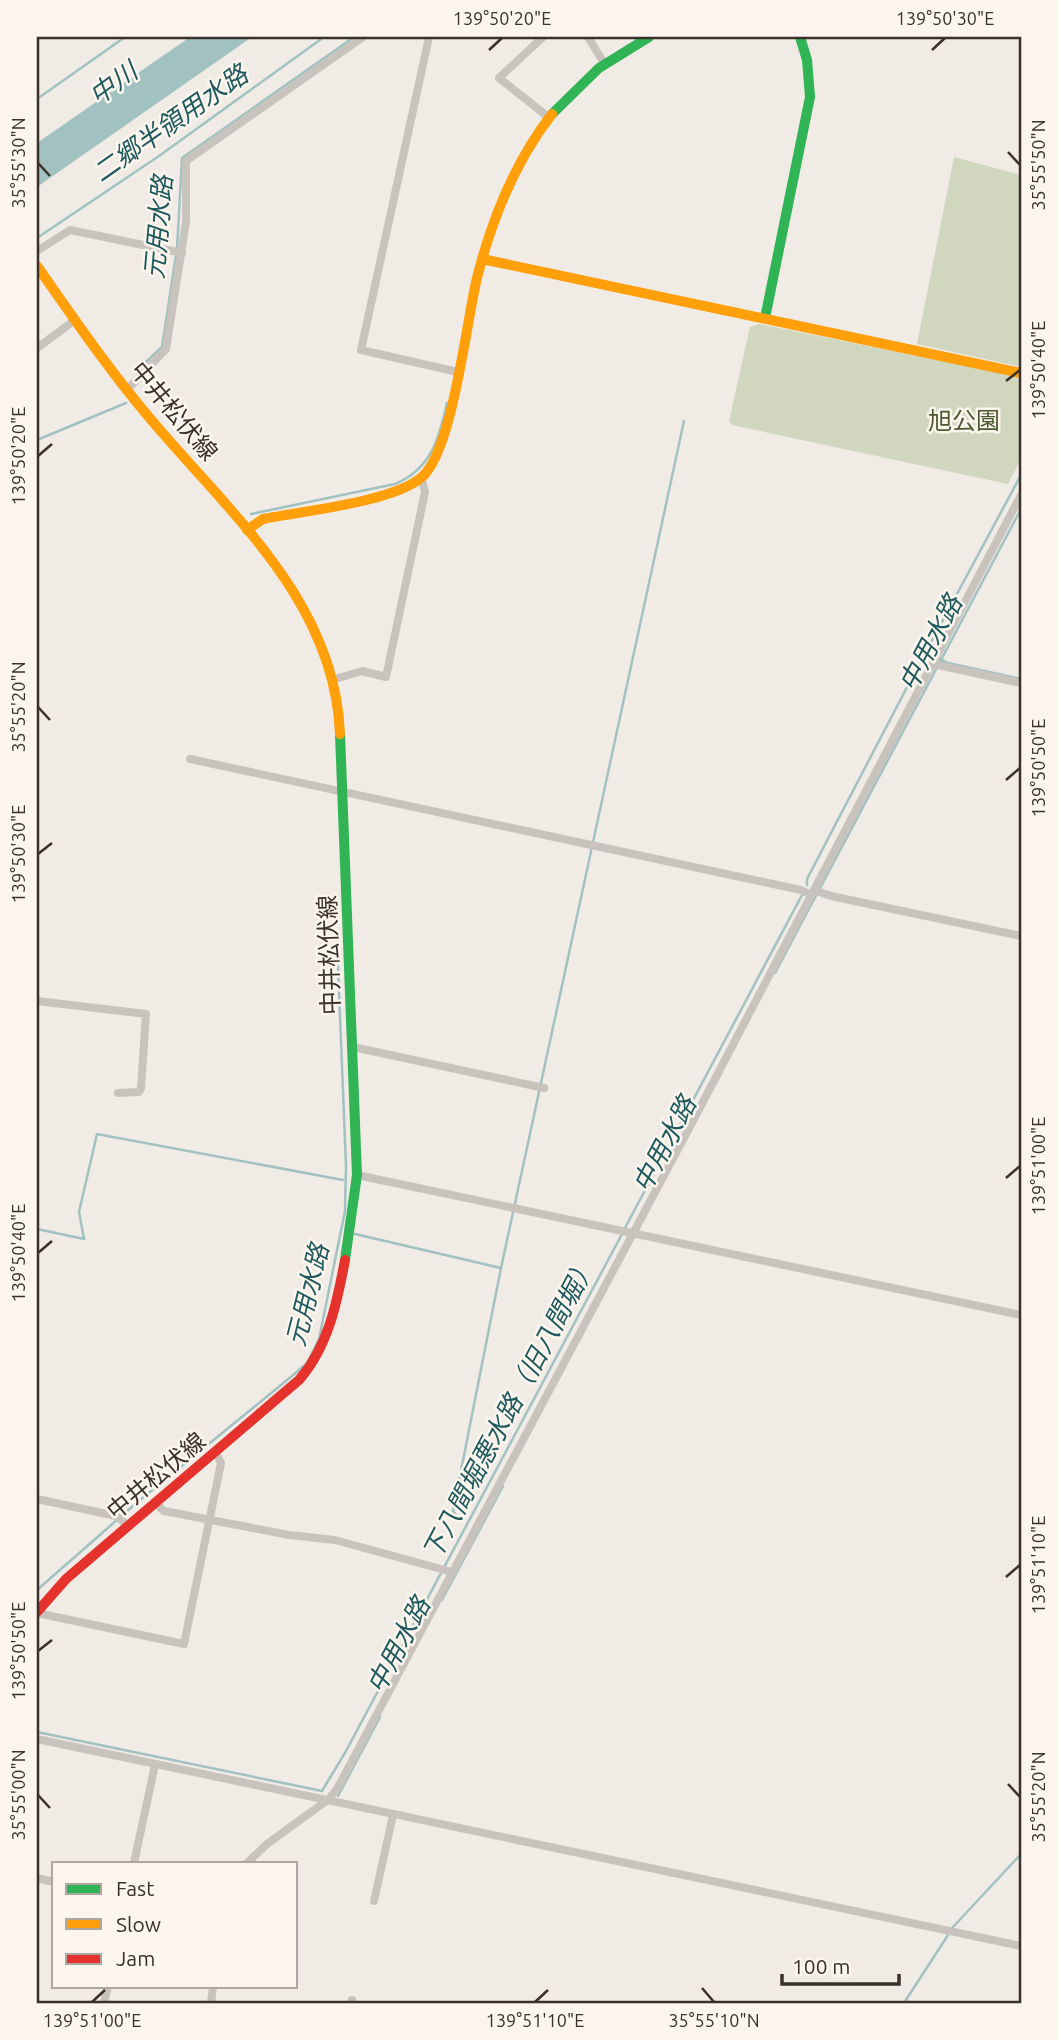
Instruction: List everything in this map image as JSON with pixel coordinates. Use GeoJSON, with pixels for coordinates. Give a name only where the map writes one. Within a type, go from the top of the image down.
{"type":"FeatureCollection","features":[{"type":"Feature","properties":{"kind":"main road"},"geometry":{"type":"LineString","coordinates":[[247,530],[263,519],[391,491],[421,477],[442,446],[482,260],[503,189],[518,159],[547,116],[604,63],[649,37]]}},
{"type":"Feature","properties":{"kind":"main road"},"geometry":{"type":"LineString","coordinates":[[765,318],[809,105],[810,79],[800,37]]}},
{"type":"Feature","properties":{"kind":"main road"},"geometry":{"type":"LineString","coordinates":[[482,260],[1021,373]]}},
{"type":"Feature","properties":{"kind":"main road","name":"中井松伏線"},"geometry":{"type":"LineString","coordinates":[[37,266],[127,390],[247,530],[307,610],[323,643],[335,679],[343,793],[357,1175],[354,1208],[340,1277],[325,1338],[317,1355],[291,1389],[66,1579],[37,1612]]}},
{"type":"Feature","properties":{"kind":"street"},"geometry":{"type":"LineString","coordinates":[[127,390],[166,349],[186,222],[186,161],[363,37]]}},
{"type":"Feature","properties":{"kind":"street"},"geometry":{"type":"LineString","coordinates":[[429,37],[361,350],[458,372]]}},
{"type":"Feature","properties":{"kind":"street"},"geometry":{"type":"LineString","coordinates":[[543,37],[499,78],[547,116]]}},
{"type":"Feature","properties":{"kind":"street"},"geometry":{"type":"LineString","coordinates":[[588,37],[604,63]]}},
{"type":"Feature","properties":{"kind":"street"},"geometry":{"type":"LineString","coordinates":[[37,251],[70,230],[182,253]]}},
{"type":"Feature","properties":{"kind":"street"},"geometry":{"type":"LineString","coordinates":[[37,348],[75,320]]}},
{"type":"Feature","properties":{"kind":"street"},"geometry":{"type":"LineString","coordinates":[[335,679],[362,671],[386,677],[425,492],[421,477]]}},
{"type":"Feature","properties":{"kind":"street"},"geometry":{"type":"LineString","coordinates":[[248,1862],[267,1844],[329,1799],[816,893],[1021,495]]}},
{"type":"Feature","properties":{"kind":"street"},"geometry":{"type":"LineString","coordinates":[[933,664],[1021,683]]}},
{"type":"Feature","properties":{"kind":"street"},"geometry":{"type":"LineString","coordinates":[[190,759],[1021,936]]}},
{"type":"Feature","properties":{"kind":"street"},"geometry":{"type":"LineString","coordinates":[[37,1001],[146,1014],[141,1088],[139,1092],[118,1093]]}},
{"type":"Feature","properties":{"kind":"street"},"geometry":{"type":"LineString","coordinates":[[353,1047],[544,1088]]}},
{"type":"Feature","properties":{"kind":"street"},"geometry":{"type":"LineString","coordinates":[[357,1175],[1021,1315]]}},
{"type":"Feature","properties":{"kind":"street"},"geometry":{"type":"LineString","coordinates":[[37,1612],[184,1644],[221,1462],[216,1453]]}},
{"type":"Feature","properties":{"kind":"street"},"geometry":{"type":"LineString","coordinates":[[37,1499],[116,1516],[128,1526]]}},
{"type":"Feature","properties":{"kind":"street"},"geometry":{"type":"LineString","coordinates":[[155,1503],[164,1511],[209,1521],[335,1540],[452,1572]]}},
{"type":"Feature","properties":{"kind":"street"},"geometry":{"type":"LineString","coordinates":[[37,1739],[1021,1946]]}},
{"type":"Feature","properties":{"kind":"street"},"geometry":{"type":"LineString","coordinates":[[134,1862],[155,1765]]}},
{"type":"Feature","properties":{"kind":"street"},"geometry":{"type":"LineString","coordinates":[[374,1901],[393,1815]]}},
{"type":"Feature","properties":{"kind":"green space","name":"旭公園"},"geometry":{"type":"Polygon","coordinates":[[[954,157],[1021,175],[1021,367],[917,344],[954,157]]]}},
{"type":"Feature","properties":{"kind":"green space","name":"旭公園"},"geometry":{"type":"Polygon","coordinates":[[[759,324],[1021,377],[1021,459],[1008,484],[732,425],[729,421],[750,327],[759,324]]]}},
{"type":"Feature","properties":{"kind":"water"},"geometry":{"type":"Polygon","coordinates":[[[190,37],[252,37],[37,187],[37,143],[190,37]]]}},
{"type":"Feature","properties":{"kind":"waterway"},"geometry":{"type":"LineString","coordinates":[[37,99],[125,37]]}},
{"type":"Feature","properties":{"kind":"waterway","name":"二郷半領用水路"},"geometry":{"type":"LineString","coordinates":[[37,238],[159,156],[324,37]]}},
{"type":"Feature","properties":{"kind":"waterway","name":"元用水路"},"geometry":{"type":"LineString","coordinates":[[177,249],[182,158],[354,37]]}},
{"type":"Feature","properties":{"kind":"waterway","name":"元用水路"},"geometry":{"type":"LineString","coordinates":[[135,372],[162,347],[176,255]]}},
{"type":"Feature","properties":{"kind":"waterway"},"geometry":{"type":"LineString","coordinates":[[37,440],[126,403]]}},
{"type":"Feature","properties":{"kind":"waterway"},"geometry":{"type":"LineString","coordinates":[[251,514],[395,484],[407,478],[432,451],[447,403]]}},
{"type":"Feature","properties":{"kind":"waterway"},"geometry":{"type":"LineString","coordinates":[[458,1518],[453,1511],[501,1268],[684,421]]}},
{"type":"Feature","properties":{"kind":"waterway","name":"下八間堀悪水路（旧八間堀）"},"geometry":{"type":"LineString","coordinates":[[922,659],[1021,475]]}},
{"type":"Feature","properties":{"kind":"waterway","name":"中用水路"},"geometry":{"type":"LineString","coordinates":[[775,973],[1021,509]]}},
{"type":"Feature","properties":{"kind":"waterway"},"geometry":{"type":"LineString","coordinates":[[927,653],[948,663],[1021,679]]}},
{"type":"Feature","properties":{"kind":"waterway","name":"下八間堀悪水路（旧八間堀）"},"geometry":{"type":"LineString","coordinates":[[807,885],[807,879],[917,668]]}},
{"type":"Feature","properties":{"kind":"waterway","name":"下八間堀悪水路（旧八間堀）"},"geometry":{"type":"LineString","coordinates":[[625,1228],[802,895]]}},
{"type":"Feature","properties":{"kind":"waterway","name":"元用水路"},"geometry":{"type":"LineString","coordinates":[[37,1590],[134,1505],[307,1363],[319,1339],[345,1211],[346,1166],[338,966]]}},
{"type":"Feature","properties":{"kind":"waterway"},"geometry":{"type":"LineString","coordinates":[[37,1229],[84,1239],[79,1212],[97,1134],[343,1180]]}},
{"type":"Feature","properties":{"kind":"waterway"},"geometry":{"type":"LineString","coordinates":[[355,1234],[501,1268]]}},
{"type":"Feature","properties":{"kind":"waterway","name":"下八間堀悪水路（旧八間堀）"},"geometry":{"type":"LineString","coordinates":[[37,1732],[322,1791],[346,1751],[622,1234]]}},
{"type":"Feature","properties":{"kind":"waterway","name":"中用水路"},"geometry":{"type":"LineString","coordinates":[[442,1600],[503,1486]]}},
{"type":"Feature","properties":{"kind":"waterway","name":"中用水路"},"geometry":{"type":"LineString","coordinates":[[338,1796],[380,1717]]}},
{"type":"Feature","properties":{"kind":"waterway"},"geometry":{"type":"LineString","coordinates":[[953,1927],[1021,1854]]}},
{"type":"Feature","properties":{"kind":"waterway"},"geometry":{"type":"LineString","coordinates":[[904,2003],[948,1935]]}},
{"type":"Feature","properties":{"kind":"traffic: fast"},"geometry":{"type":"LineString","coordinates":[[552,114],[599,68],[649,37]]}},
{"type":"Feature","properties":{"kind":"traffic: fast"},"geometry":{"type":"LineString","coordinates":[[765,318],[810,97],[807,60],[800,37]]}},
{"type":"Feature","properties":{"kind":"traffic: fast"},"geometry":{"type":"LineString","coordinates":[[340,734],[357,1175],[345,1260]]}},
{"type":"Feature","properties":{"kind":"traffic: slow"},"geometry":{"type":"LineString","coordinates":[[247,530],[263,519],[391,493],[422,477],[433,462],[450,414],[477,278],[497,213],[526,152],[552,114]]}},
{"type":"Feature","properties":{"kind":"traffic: slow"},"geometry":{"type":"LineString","coordinates":[[482,259],[1021,373]]}},
{"type":"Feature","properties":{"kind":"traffic: slow"},"geometry":{"type":"LineString","coordinates":[[37,266],[119,380],[243,523],[298,600],[319,641],[334,686],[340,734]]}},
{"type":"Feature","properties":{"kind":"traffic: jam"},"geometry":{"type":"LineString","coordinates":[[37,1612],[66,1579],[299,1380],[317,1353],[330,1324],[345,1260]]}},
{"type":"Feature","properties":{"kind":"water label","name":"中川"},"geometry":{"type":"Point","coordinates":[113,83]}}]}
